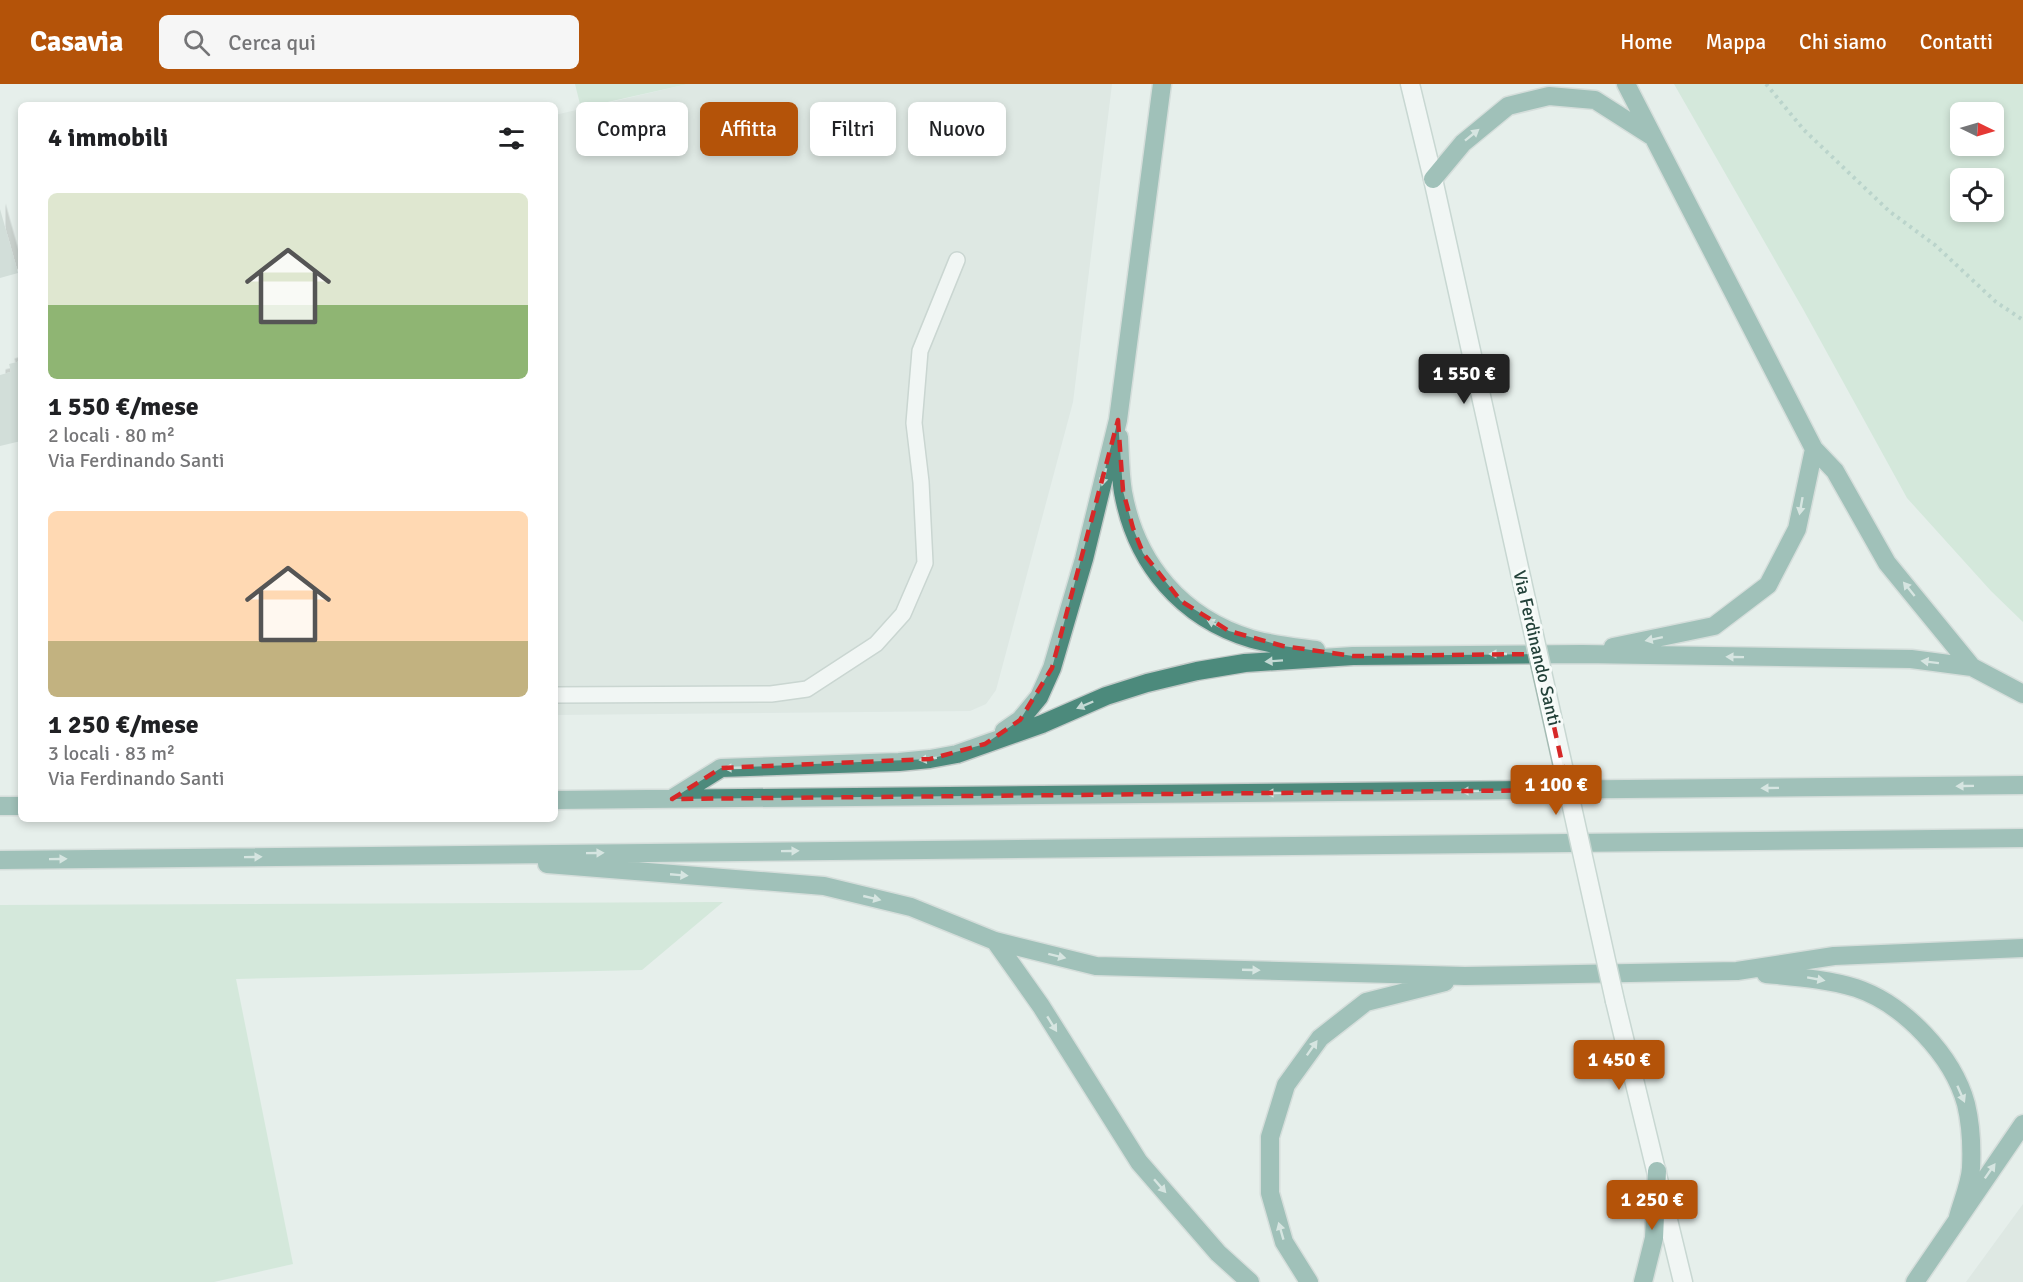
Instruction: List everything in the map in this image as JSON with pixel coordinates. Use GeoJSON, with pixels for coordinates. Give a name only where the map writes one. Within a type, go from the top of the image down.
{"type":"FeatureCollection","features":[{"type":"Feature","properties":{"kind":"highway"},"geometry":{"type":"LineString","coordinates":[[985,744],[1020,720],[1039,697],[1052,668],[1084,559],[1118,420],[1162,84]]}},
{"type":"Feature","properties":{"kind":"highway"},"geometry":{"type":"LineString","coordinates":[[1626,84],[1814,449],[1835,471],[1887,562],[1972,667]]}},
{"type":"Feature","properties":{"kind":"highway"},"geometry":{"type":"LineString","coordinates":[[1433,179],[1463,143],[1508,106],[1549,96],[1595,100],[1653,137]]}},
{"type":"Feature","properties":{"kind":"highway"},"geometry":{"type":"LineString","coordinates":[[1118,420],[1123,491],[1133,528],[1143,553],[1181,601],[1206,619],[1229,631],[1253,639],[1283,646],[1353,656]]}},
{"type":"Feature","properties":{"kind":"highway"},"geometry":{"type":"LineString","coordinates":[[1582,654],[1714,626],[1768,585],[1797,529],[1814,449]]}},
{"type":"Feature","properties":{"kind":"highway"},"geometry":{"type":"LineString","coordinates":[[672,799],[721,768],[899,762],[957,754],[1042,724],[1106,696],[1147,683],[1245,663],[1353,656],[1582,654],[1911,659],[1972,667],[2023,694]]}},
{"type":"Feature","properties":{"kind":"highway"},"geometry":{"type":"LineString","coordinates":[[558,800],[2023,785]]}},
{"type":"Feature","properties":{"kind":"highway"},"geometry":{"type":"LineString","coordinates":[[0,806],[18,806]]}},
{"type":"Feature","properties":{"kind":"highway"},"geometry":{"type":"LineString","coordinates":[[0,860],[2023,838]]}},
{"type":"Feature","properties":{"kind":"highway"},"geometry":{"type":"LineString","coordinates":[[432,855],[824,886],[911,907],[995,941],[1096,966],[1465,976],[1737,971],[1815,979],[1857,988],[1887,1002],[1920,1029],[1943,1056],[1965,1103],[1971,1136],[1971,1171],[1958,1217]]}},
{"type":"Feature","properties":{"kind":"highway"},"geometry":{"type":"LineString","coordinates":[[995,941],[1041,1006],[1139,1162],[1218,1253],[1250,1282]]}},
{"type":"Feature","properties":{"kind":"highway"},"geometry":{"type":"LineString","coordinates":[[1737,971],[1834,956],[2023,948]]}},
{"type":"Feature","properties":{"kind":"highway"},"geometry":{"type":"LineString","coordinates":[[1309,1282],[1284,1242],[1270,1193],[1270,1137],[1286,1085],[1320,1038],[1366,1002],[1465,976]]}},
{"type":"Feature","properties":{"kind":"highway"},"geometry":{"type":"LineString","coordinates":[[1915,1282],[2023,1124]]}},
{"type":"Feature","properties":{"kind":"highway"},"geometry":{"type":"LineString","coordinates":[[1643,1282],[1654,1238],[1657,1172]]}},
{"type":"Feature","properties":{"kind":"main road","name":"Via Ferdinando Santi"},"geometry":{"type":"LineString","coordinates":[[1410,84],[1615,1001],[1683,1282]]}},
{"type":"Feature","properties":{"kind":"lane"},"geometry":{"type":"LineString","coordinates":[[558,695],[771,694],[807,689],[876,644],[903,614],[925,562],[921,482],[914,423],[920,351],[957,260]]}},
{"type":"Feature","properties":{"kind":"path"},"geometry":{"type":"LineString","coordinates":[[1766,84],[1804,130],[1888,211],[1935,245],[1996,302],[2023,320]]}},
{"type":"Feature","properties":{"kind":"highlighted area"},"geometry":{"type":"Polygon","coordinates":[[[1118,420],[1123,491],[1133,528],[1143,553],[1181,601],[1229,631],[1283,646],[1353,656],[1538,654],[1568,790],[672,799],[721,768],[930,759],[985,744],[1020,720],[1052,668],[1118,420]]]}},
{"type":"Feature","properties":{"kind":"shaded area"},"geometry":{"type":"Polygon","coordinates":[[[688,84],[1112,84],[1073,402],[996,690],[986,704],[970,711],[558,715],[558,114],[576,110],[576,156],[688,156],[688,102],[611,102],[688,84]]]}},
{"type":"Feature","properties":{"kind":"shaded area"},"geometry":{"type":"Polygon","coordinates":[[[2023,1204],[2023,1282],[1966,1282],[2023,1204]]]}},
{"type":"Feature","properties":{"kind":"green space"},"geometry":{"type":"Polygon","coordinates":[[[575,84],[688,84],[608,102],[580,102],[575,84]]]}},
{"type":"Feature","properties":{"kind":"green space"},"geometry":{"type":"Polygon","coordinates":[[[1674,84],[2023,84],[2023,622],[1991,591],[1907,498],[1803,309],[1674,84]]]}},
{"type":"Feature","properties":{"kind":"green space"},"geometry":{"type":"Polygon","coordinates":[[[723,902],[642,970],[236,979],[293,1264],[214,1282],[0,1282],[0,905],[723,902]]]}},
{"type":"Feature","properties":{"kind":"building"},"geometry":{"type":"Polygon","coordinates":[[[0,209],[18,273],[0,278],[0,209]]]}},
{"type":"Feature","properties":{"kind":"building"},"geometry":{"type":"Polygon","coordinates":[[[18,362],[18,442],[0,446],[0,375],[11,372],[9,364],[18,362]]]}}]}
